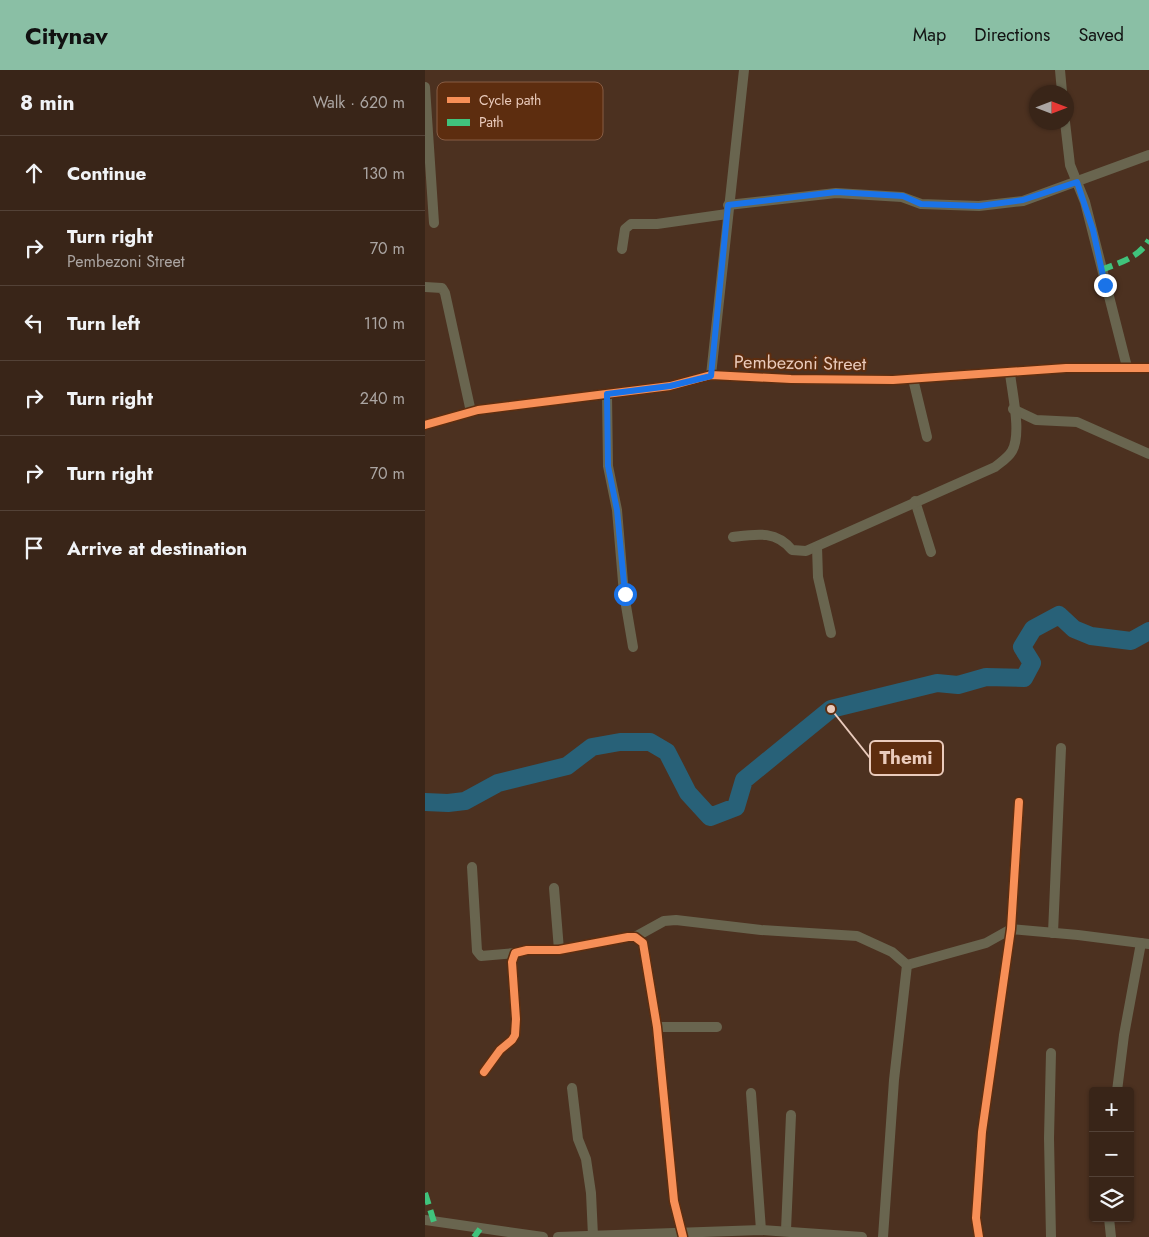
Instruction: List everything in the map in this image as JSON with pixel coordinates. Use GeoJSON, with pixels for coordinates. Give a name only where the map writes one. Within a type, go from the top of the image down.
{"type":"FeatureCollection","features":[{"type":"Feature","properties":{"kind":"street"},"geometry":{"type":"LineString","coordinates":[[711,376],[743,70]]}},
{"type":"Feature","properties":{"kind":"street"},"geometry":{"type":"LineString","coordinates":[[1060,70],[1061,85]]}},
{"type":"Feature","properties":{"kind":"street"},"geometry":{"type":"LineString","coordinates":[[425,87],[434,223]]}},
{"type":"Feature","properties":{"kind":"street"},"geometry":{"type":"LineString","coordinates":[[1066,130],[1070,165],[1090,221],[1127,367]]}},
{"type":"Feature","properties":{"kind":"street"},"geometry":{"type":"LineString","coordinates":[[622,249],[625,228],[631,224],[657,224],[727,209],[836,192],[903,196],[921,204],[979,206],[1023,200],[1149,155]]}},
{"type":"Feature","properties":{"kind":"street"},"geometry":{"type":"LineString","coordinates":[[425,286],[442,288],[445,293],[471,412]]}},
{"type":"Feature","properties":{"kind":"street","name":"Pembezoni Street"},"geometry":{"type":"LineString","coordinates":[[425,425],[471,412],[670,386],[711,376],[791,380],[913,379],[1066,368],[1149,368]]}},
{"type":"Feature","properties":{"kind":"street"},"geometry":{"type":"LineString","coordinates":[[733,537],[775,535],[785,541],[792,550],[798,552],[817,547],[915,501],[995,467],[1007,458],[1013,450],[1016,440],[1016,422],[1009,373]]}},
{"type":"Feature","properties":{"kind":"street"},"geometry":{"type":"LineString","coordinates":[[913,379],[927,437]]}},
{"type":"Feature","properties":{"kind":"street"},"geometry":{"type":"LineString","coordinates":[[607,394],[608,466],[617,516],[625,594],[633,647]]}},
{"type":"Feature","properties":{"kind":"street"},"geometry":{"type":"LineString","coordinates":[[1013,409],[1036,420],[1077,422],[1149,454]]}},
{"type":"Feature","properties":{"kind":"street"},"geometry":{"type":"LineString","coordinates":[[915,501],[931,552]]}},
{"type":"Feature","properties":{"kind":"street"},"geometry":{"type":"LineString","coordinates":[[817,547],[818,578],[831,633]]}},
{"type":"Feature","properties":{"kind":"street"},"geometry":{"type":"LineString","coordinates":[[1053,933],[1061,748]]}},
{"type":"Feature","properties":{"kind":"street"},"geometry":{"type":"LineString","coordinates":[[979,1237],[975,1218],[982,1132],[1011,929],[1019,802]]}},
{"type":"Feature","properties":{"kind":"street"},"geometry":{"type":"LineString","coordinates":[[473,867],[477,951],[481,956],[527,950],[559,950],[635,937],[665,921],[676,920],[761,930],[857,936],[885,948],[907,964]]}},
{"type":"Feature","properties":{"kind":"street"},"geometry":{"type":"LineString","coordinates":[[554,888],[559,950]]}},
{"type":"Feature","properties":{"kind":"street"},"geometry":{"type":"LineString","coordinates":[[907,964],[987,943],[1011,929],[1145,944],[1124,1035],[1118,1087]]}},
{"type":"Feature","properties":{"kind":"street"},"geometry":{"type":"LineString","coordinates":[[635,937],[643,943],[645,950],[657,1027],[674,1201],[682,1235]]}},
{"type":"Feature","properties":{"kind":"street"},"geometry":{"type":"LineString","coordinates":[[484,1072],[500,1050],[515,1035],[513,962],[515,953]]}},
{"type":"Feature","properties":{"kind":"street"},"geometry":{"type":"LineString","coordinates":[[883,1237],[894,1080],[907,964]]}},
{"type":"Feature","properties":{"kind":"street"},"geometry":{"type":"LineString","coordinates":[[657,1027],[717,1027]]}},
{"type":"Feature","properties":{"kind":"street"},"geometry":{"type":"LineString","coordinates":[[1051,1053],[1049,1138],[1051,1237]]}},
{"type":"Feature","properties":{"kind":"street"},"geometry":{"type":"LineString","coordinates":[[572,1088],[576,1132],[586,1159],[591,1193],[593,1236]]}},
{"type":"Feature","properties":{"kind":"street"},"geometry":{"type":"LineString","coordinates":[[751,1093],[761,1230]]}},
{"type":"Feature","properties":{"kind":"street"},"geometry":{"type":"LineString","coordinates":[[786,1230],[791,1115]]}},
{"type":"Feature","properties":{"kind":"street"},"geometry":{"type":"LineString","coordinates":[[425,1220],[543,1237]]}},
{"type":"Feature","properties":{"kind":"street"},"geometry":{"type":"LineString","coordinates":[[1109,1222],[1111,1237]]}},
{"type":"Feature","properties":{"kind":"street"},"geometry":{"type":"LineString","coordinates":[[558,1237],[682,1235],[761,1230],[786,1230],[862,1237]]}},
{"type":"Feature","properties":{"kind":"waterway"},"geometry":{"type":"LineString","coordinates":[[425,802],[448,803],[465,801],[498,783],[567,766],[592,747],[620,742],[650,742],[667,752],[688,793],[710,817],[736,807],[744,780],[831,709],[937,683],[958,685],[986,677],[1024,678],[1032,663],[1022,647],[1033,629],[1059,615],[1074,629],[1091,636],[1131,641],[1149,631]]}},
{"type":"Feature","properties":{"kind":"marked path"},"geometry":{"type":"LineString","coordinates":[[1101,270],[1134,255],[1149,240]]}},
{"type":"Feature","properties":{"kind":"marked path"},"geometry":{"type":"LineString","coordinates":[[425,1193],[434,1222]]}},
{"type":"Feature","properties":{"kind":"marked path"},"geometry":{"type":"LineString","coordinates":[[474,1237],[480,1229]]}},
{"type":"Feature","properties":{"kind":"cycle path"},"geometry":{"type":"LineString","coordinates":[[425,425],[478,410],[670,386],[711,375],[791,379],[893,380],[1066,368],[1149,368]]}},
{"type":"Feature","properties":{"kind":"cycle path"},"geometry":{"type":"LineString","coordinates":[[979,1237],[976,1218],[982,1132],[1011,929],[1019,802]]}},
{"type":"Feature","properties":{"kind":"cycle path"},"geometry":{"type":"LineString","coordinates":[[484,1072],[500,1050],[515,1035],[516,1019],[512,962],[515,953],[527,950],[559,950],[628,937],[635,937],[643,943],[657,1027],[674,1201],[683,1237]]}},
{"type":"Feature","properties":{"kind":"place","name":"Themi"},"geometry":{"type":"Point","coordinates":[831,709]}},
{"type":"Feature","properties":{"kind":"route"},"geometry":{"type":"LineString","coordinates":[[625,594],[617,510],[608,466],[607,394],[670,386],[711,376],[715,319],[728,205],[836,192],[878,193],[903,196],[921,204],[979,206],[1023,200],[1077,182],[1093,230],[1105,285]]}}]}
